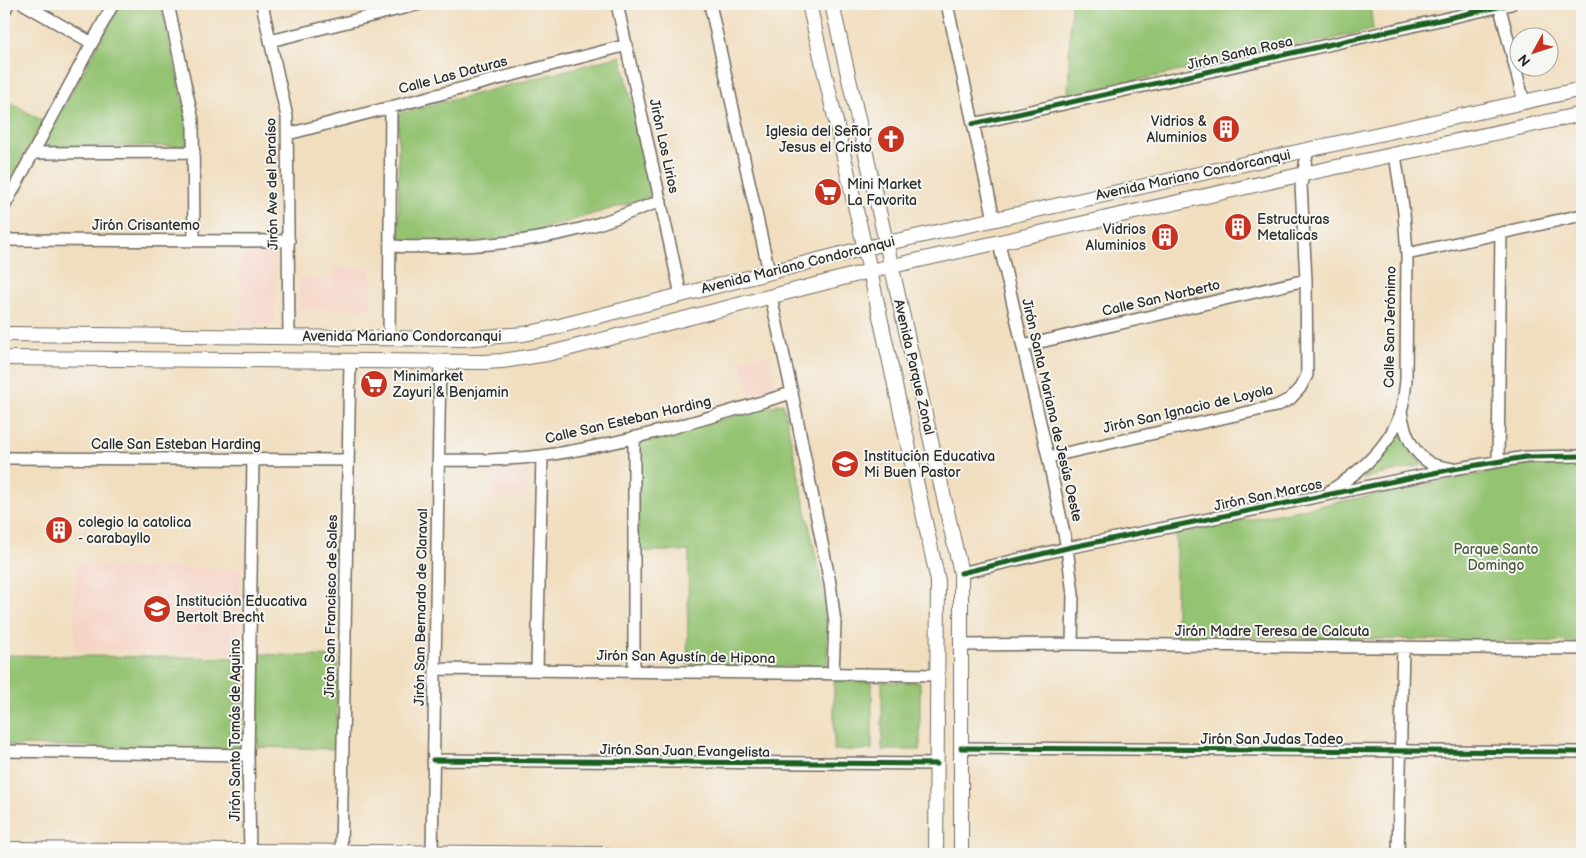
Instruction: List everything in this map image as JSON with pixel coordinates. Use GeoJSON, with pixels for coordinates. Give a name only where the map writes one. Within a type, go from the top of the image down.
{"type":"FeatureCollection","features":[{"type":"Feature","properties":{"kind":"main road","name":"Avenida Parque Zonal"},"geometry":{"type":"LineString","coordinates":[[809,4],[938,581],[936,854]]}},
{"type":"Feature","properties":{"kind":"main road","name":"Avenida Parque Zonal"},"geometry":{"type":"LineString","coordinates":[[832,4],[961,573],[961,854]]}},
{"type":"Feature","properties":{"kind":"main road","name":"Avenida Mariano Condorcanqui"},"geometry":{"type":"LineString","coordinates":[[4,334],[461,339],[524,334],[865,248],[1582,89]]}},
{"type":"Feature","properties":{"kind":"main road","name":"Avenida Mariano Condorcanqui"},"geometry":{"type":"LineString","coordinates":[[4,358],[502,361],[547,354],[870,272],[979,247],[1582,114]]}},
{"type":"Feature","properties":{"kind":"main road"},"geometry":{"type":"LineString","coordinates":[[974,224],[979,247]]}},
{"type":"Feature","properties":{"kind":"main road"},"geometry":{"type":"LineString","coordinates":[[877,302],[899,297]]}},
{"type":"Feature","properties":{"kind":"main road"},"geometry":{"type":"LineString","coordinates":[[231,336],[231,360]]}},
{"type":"Feature","properties":{"kind":"main road"},"geometry":{"type":"LineString","coordinates":[[500,336],[502,361]]}},
{"type":"Feature","properties":{"kind":"main road"},"geometry":{"type":"LineString","coordinates":[[4,849],[604,854]]}},
{"type":"Feature","properties":{"kind":"street"},"geometry":{"type":"LineString","coordinates":[[4,12],[8,4]]}},
{"type":"Feature","properties":{"kind":"street"},"geometry":{"type":"LineString","coordinates":[[24,4],[92,42]]}},
{"type":"Feature","properties":{"kind":"street"},"geometry":{"type":"LineString","coordinates":[[4,207],[113,4]]}},
{"type":"Feature","properties":{"kind":"street"},"geometry":{"type":"LineString","coordinates":[[168,4],[193,120],[194,240]]}},
{"type":"Feature","properties":{"kind":"street","name":"Jirón Ave del Paraíso"},"geometry":{"type":"LineString","coordinates":[[262,4],[287,117],[289,337]]}},
{"type":"Feature","properties":{"kind":"street"},"geometry":{"type":"LineString","coordinates":[[270,41],[420,4]]}},
{"type":"Feature","properties":{"kind":"street","name":"Jirón Los Lirios"},"geometry":{"type":"LineString","coordinates":[[617,4],[681,295]]}},
{"type":"Feature","properties":{"kind":"street"},"geometry":{"type":"LineString","coordinates":[[710,4],[769,272]]}},
{"type":"Feature","properties":{"kind":"street"},"geometry":{"type":"LineString","coordinates":[[947,4],[994,219]]}},
{"type":"Feature","properties":{"kind":"street","name":"Jirón Santa Rosa"},"geometry":{"type":"LineString","coordinates":[[974,124],[1499,5],[1511,4]]}},
{"type":"Feature","properties":{"kind":"street"},"geometry":{"type":"LineString","coordinates":[[1499,5],[1524,102]]}},
{"type":"Feature","properties":{"kind":"street","name":"Calle Las Daturas"},"geometry":{"type":"LineString","coordinates":[[288,134],[626,45]]}},
{"type":"Feature","properties":{"kind":"street"},"geometry":{"type":"LineString","coordinates":[[389,338],[391,107]]}},
{"type":"Feature","properties":{"kind":"street","name":"Jirón San Ignacio de Loyola"},"geometry":{"type":"LineString","coordinates":[[1048,458],[1276,406],[1290,399],[1300,388],[1307,375],[1306,280],[1301,185],[1308,150]]}},
{"type":"Feature","properties":{"kind":"street"},"geometry":{"type":"LineString","coordinates":[[33,153],[194,152]]}},
{"type":"Feature","properties":{"kind":"street","name":"Calle San Jerónimo"},"geometry":{"type":"LineString","coordinates":[[1322,495],[1352,476],[1372,458],[1396,426],[1401,411],[1406,380],[1407,254],[1404,213],[1395,155]]}},
{"type":"Feature","properties":{"kind":"street"},"geometry":{"type":"LineString","coordinates":[[390,246],[452,248],[514,242],[586,227],[661,201]]}},
{"type":"Feature","properties":{"kind":"street"},"geometry":{"type":"LineString","coordinates":[[1407,254],[1582,215]]}},
{"type":"Feature","properties":{"kind":"street"},"geometry":{"type":"LineString","coordinates":[[1498,461],[1501,233]]}},
{"type":"Feature","properties":{"kind":"street","name":"Jirón Crisantemo"},"geometry":{"type":"LineString","coordinates":[[4,240],[289,242]]}},
{"type":"Feature","properties":{"kind":"street","name":"Jirón Santa Mariana de Jesús Oeste"},"geometry":{"type":"LineString","coordinates":[[999,243],[1067,548],[1073,594],[1072,644]]}},
{"type":"Feature","properties":{"kind":"street","name":"Calle San Norberto"},"geometry":{"type":"LineString","coordinates":[[1023,346],[1306,280]]}},
{"type":"Feature","properties":{"kind":"street"},"geometry":{"type":"LineString","coordinates":[[771,297],[834,606],[833,674]]}},
{"type":"Feature","properties":{"kind":"street","name":"Jirón San Francisco de Sales"},"geometry":{"type":"LineString","coordinates":[[341,852],[350,361]]}},
{"type":"Feature","properties":{"kind":"street","name":"Jirón San Bernardo de Claraval"},"geometry":{"type":"LineString","coordinates":[[432,853],[440,362]]}},
{"type":"Feature","properties":{"kind":"street","name":"Calle San Esteban Harding"},"geometry":{"type":"LineString","coordinates":[[439,460],[486,461],[542,456],[634,437],[792,393]]}},
{"type":"Feature","properties":{"kind":"street"},"geometry":{"type":"LineString","coordinates":[[1401,411],[1403,425],[1409,440],[1420,455],[1431,463],[1453,469]]}},
{"type":"Feature","properties":{"kind":"street"},"geometry":{"type":"LineString","coordinates":[[634,437],[634,671]]}},
{"type":"Feature","properties":{"kind":"street"},"geometry":{"type":"LineString","coordinates":[[537,670],[542,456]]}},
{"type":"Feature","properties":{"kind":"street","name":"Jirón San Marcos"},"geometry":{"type":"LineString","coordinates":[[961,573],[1067,548],[1453,469],[1526,457],[1582,456]]}},
{"type":"Feature","properties":{"kind":"street","name":"Calle San Esteban Harding"},"geometry":{"type":"LineString","coordinates":[[4,458],[348,460]]}},
{"type":"Feature","properties":{"kind":"street","name":"Jirón Santo Tomás de Aquino"},"geometry":{"type":"LineString","coordinates":[[250,851],[248,755],[253,459]]}},
{"type":"Feature","properties":{"kind":"street","name":"Jirón Madre Teresa de Calcuta"},"geometry":{"type":"LineString","coordinates":[[961,645],[1072,644],[1582,649]]}},
{"type":"Feature","properties":{"kind":"street"},"geometry":{"type":"LineString","coordinates":[[1398,854],[1402,647]]}},
{"type":"Feature","properties":{"kind":"street","name":"Jirón San Agustín de Hipona"},"geometry":{"type":"LineString","coordinates":[[435,668],[937,676]]}},
{"type":"Feature","properties":{"kind":"street","name":"Jirón San Judas Tadeo"},"geometry":{"type":"LineString","coordinates":[[961,748],[1582,752]]}},
{"type":"Feature","properties":{"kind":"street"},"geometry":{"type":"LineString","coordinates":[[4,752],[248,755]]}},
{"type":"Feature","properties":{"kind":"street","name":"Jirón San Juan Evangelista"},"geometry":{"type":"LineString","coordinates":[[433,760],[936,764]]}},
{"type":"Feature","properties":{"kind":"shaded area"},"geometry":{"type":"Polygon","coordinates":[[[241,252],[276,252],[275,321],[270,325],[239,325],[241,252]]]}},
{"type":"Feature","properties":{"kind":"shaded area"},"geometry":{"type":"Polygon","coordinates":[[[334,268],[370,268],[371,309],[299,309],[299,278],[334,278],[334,268]]]}},
{"type":"Feature","properties":{"kind":"shaded area"},"geometry":{"type":"Polygon","coordinates":[[[768,354],[777,388],[749,395],[740,361],[768,354]]]}},
{"type":"Feature","properties":{"kind":"shaded area"},"geometry":{"type":"Polygon","coordinates":[[[526,467],[528,470],[529,498],[493,498],[493,469],[526,467]]]}},
{"type":"Feature","properties":{"kind":"shaded area","name":"Institución Educativa Bertolt Brecht"},"geometry":{"type":"Polygon","coordinates":[[[76,565],[240,569],[239,654],[74,649],[76,565]]]}},
{"type":"Feature","properties":{"kind":"green space"},"geometry":{"type":"Polygon","coordinates":[[[120,4],[160,4],[186,114],[187,146],[43,146],[120,4]]]}},
{"type":"Feature","properties":{"kind":"green space"},"geometry":{"type":"Polygon","coordinates":[[[1071,4],[1370,4],[1373,30],[1068,95],[1071,4]]]}},
{"type":"Feature","properties":{"kind":"green space"},"geometry":{"type":"Polygon","coordinates":[[[621,56],[654,196],[515,237],[457,242],[399,241],[398,114],[621,56]]]}},
{"type":"Feature","properties":{"kind":"green space"},"geometry":{"type":"Polygon","coordinates":[[[4,99],[43,121],[6,187],[4,186],[4,99]]]}},
{"type":"Feature","properties":{"kind":"green space"},"geometry":{"type":"Polygon","coordinates":[[[783,403],[828,617],[827,667],[687,665],[689,551],[638,551],[638,442],[783,403]]]}},
{"type":"Feature","properties":{"kind":"green space"},"geometry":{"type":"Polygon","coordinates":[[[1401,426],[1405,441],[1422,465],[1362,479],[1386,450],[1401,426]]]}},
{"type":"Feature","properties":{"kind":"green space","name":"Parque Santo Domingo"},"geometry":{"type":"Polygon","coordinates":[[[1582,465],[1582,642],[1176,636],[1176,534],[1521,466],[1582,465]]]}},
{"type":"Feature","properties":{"kind":"green space"},"geometry":{"type":"Polygon","coordinates":[[[259,654],[338,657],[336,749],[257,747],[259,654]]]}},
{"type":"Feature","properties":{"kind":"green space"},"geometry":{"type":"Polygon","coordinates":[[[4,655],[243,658],[242,749],[4,745],[4,655]]]}},
{"type":"Feature","properties":{"kind":"green space"},"geometry":{"type":"Polygon","coordinates":[[[834,681],[872,682],[872,750],[834,750],[834,681]]]}},
{"type":"Feature","properties":{"kind":"green space"},"geometry":{"type":"Polygon","coordinates":[[[882,682],[920,682],[920,750],[882,750],[882,682]]]}},
{"type":"Feature","properties":{"kind":"cycle path"},"geometry":{"type":"LineString","coordinates":[[973,124],[1511,4]]}},
{"type":"Feature","properties":{"kind":"cycle path"},"geometry":{"type":"LineString","coordinates":[[961,573],[1067,548],[1453,469],[1526,457],[1582,456]]}},
{"type":"Feature","properties":{"kind":"cycle path"},"geometry":{"type":"LineString","coordinates":[[961,748],[1582,752]]}},
{"type":"Feature","properties":{"kind":"cycle path"},"geometry":{"type":"LineString","coordinates":[[433,760],[937,764]]}},
{"type":"Feature","properties":{"kind":"place","name":"Vidrios & Aluminios"},"geometry":{"type":"Point","coordinates":[1226,129]}},
{"type":"Feature","properties":{"kind":"place","name":"Iglesia del Señor Jesus el Cristo"},"geometry":{"type":"Point","coordinates":[891,139]}},
{"type":"Feature","properties":{"kind":"place","name":"Mini Market La Favorita"},"geometry":{"type":"Point","coordinates":[828,192]}},
{"type":"Feature","properties":{"kind":"place","name":"Estructuras Metalicas"},"geometry":{"type":"Point","coordinates":[1238,227]}},
{"type":"Feature","properties":{"kind":"place","name":"Vidrios Aluminios"},"geometry":{"type":"Point","coordinates":[1165,237]}},
{"type":"Feature","properties":{"kind":"place","name":"Minimarket Zayuri & Benjamin"},"geometry":{"type":"Point","coordinates":[374,384]}},
{"type":"Feature","properties":{"kind":"place","name":"Institución Educativa Mi Buen Pastor"},"geometry":{"type":"Point","coordinates":[845,464]}},
{"type":"Feature","properties":{"kind":"place","name":"colegio la catolica - carabayllo"},"geometry":{"type":"Point","coordinates":[59,530]}},
{"type":"Feature","properties":{"kind":"place","name":"Institución Educativa Bertolt Brecht"},"geometry":{"type":"Point","coordinates":[157,609]}}]}
